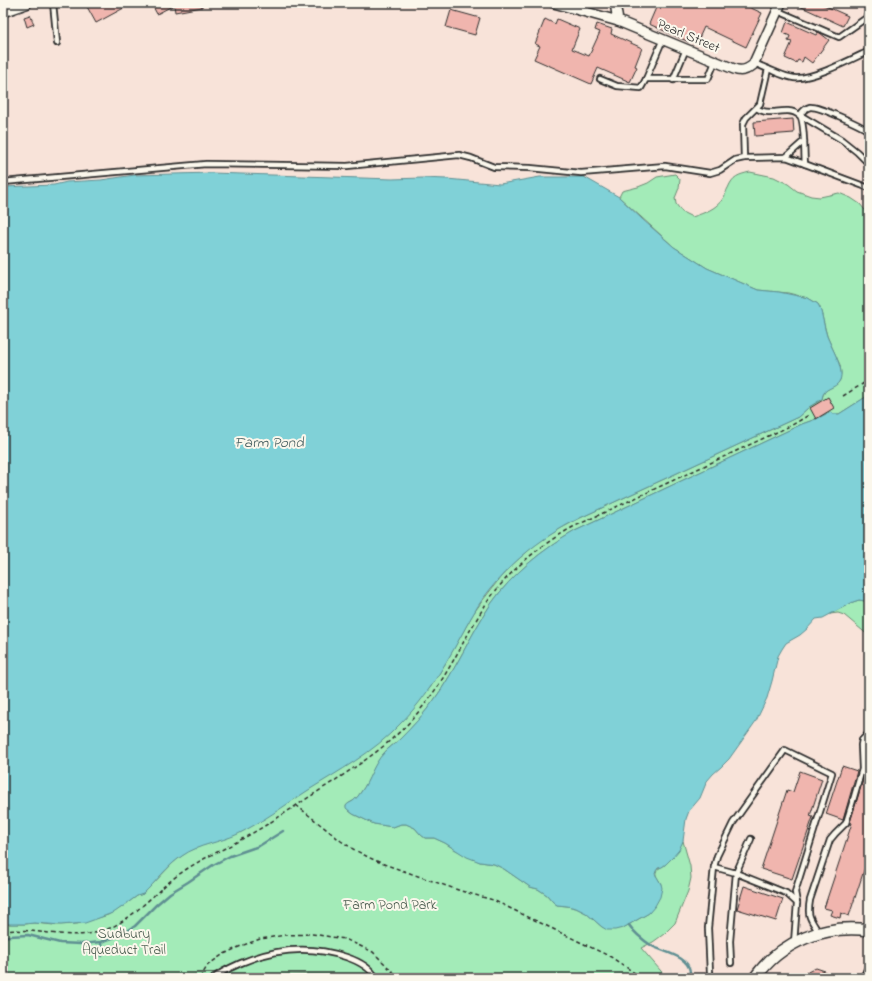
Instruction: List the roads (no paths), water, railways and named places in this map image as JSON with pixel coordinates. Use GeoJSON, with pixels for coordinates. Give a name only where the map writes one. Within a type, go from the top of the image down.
{"type":"FeatureCollection","features":[{"type":"Feature","properties":{"kind":"street"},"geometry":{"type":"LineString","coordinates":[[3,11],[26,3]]}},
{"type":"Feature","properties":{"kind":"street","name":"Pearl Street"},"geometry":{"type":"LineString","coordinates":[[554,3],[618,21],[736,70],[745,70],[751,67],[754,63]]}},
{"type":"Feature","properties":{"kind":"street"},"geometry":{"type":"LineString","coordinates":[[615,3],[618,21]]}},
{"type":"Feature","properties":{"kind":"street"},"geometry":{"type":"LineString","coordinates":[[754,63],[780,7]]}},
{"type":"Feature","properties":{"kind":"street"},"geometry":{"type":"LineString","coordinates":[[757,977],[779,952],[808,936],[839,929],[869,930]]}},
{"type":"Feature","properties":{"kind":"lane"},"geometry":{"type":"LineString","coordinates":[[53,3],[58,43]]}},
{"type":"Feature","properties":{"kind":"lane"},"geometry":{"type":"LineString","coordinates":[[780,7],[839,37],[869,16]]}},
{"type":"Feature","properties":{"kind":"lane"},"geometry":{"type":"LineString","coordinates":[[600,78],[616,86],[641,88],[663,39]]}},
{"type":"Feature","properties":{"kind":"lane"},"geometry":{"type":"LineString","coordinates":[[673,80],[686,49]]}},
{"type":"Feature","properties":{"kind":"lane"},"geometry":{"type":"LineString","coordinates":[[754,63],[791,77],[802,78],[832,68],[869,51]]}},
{"type":"Feature","properties":{"kind":"lane"},"geometry":{"type":"LineString","coordinates":[[646,79],[708,79],[715,62]]}},
{"type":"Feature","properties":{"kind":"lane"},"geometry":{"type":"LineString","coordinates":[[744,158],[743,124],[746,118],[761,102],[768,69]]}},
{"type":"Feature","properties":{"kind":"lane"},"geometry":{"type":"LineString","coordinates":[[756,108],[764,112],[787,111],[800,115],[842,140],[869,164]]}},
{"type":"Feature","properties":{"kind":"lane"},"geometry":{"type":"LineString","coordinates":[[800,115],[808,108],[814,108],[845,119],[869,131]]}},
{"type":"Feature","properties":{"kind":"lane"},"geometry":{"type":"LineString","coordinates":[[800,115],[804,141],[804,164]]}},
{"type":"Feature","properties":{"kind":"lane"},"geometry":{"type":"LineString","coordinates":[[786,157],[804,141]]}},
{"type":"Feature","properties":{"kind":"lane"},"geometry":{"type":"LineString","coordinates":[[3,182],[206,164],[347,166],[459,155],[498,168],[530,168],[581,173],[665,166],[710,173],[720,170],[735,160],[744,158],[786,157],[869,188]]}},
{"type":"Feature","properties":{"kind":"lane"},"geometry":{"type":"LineString","coordinates":[[819,933],[809,917],[808,910],[810,900],[830,840],[846,823],[862,769],[862,740],[869,733]]}},
{"type":"Feature","properties":{"kind":"lane"},"geometry":{"type":"LineString","coordinates":[[710,973],[708,928],[716,856],[733,823],[785,750],[832,773],[795,892],[797,903],[794,943]]}},
{"type":"Feature","properties":{"kind":"lane"},"geometry":{"type":"LineString","coordinates":[[731,963],[730,941],[736,873],[751,839]]}},
{"type":"Feature","properties":{"kind":"lane"},"geometry":{"type":"LineString","coordinates":[[714,867],[736,873],[786,893],[797,903]]}},
{"type":"Feature","properties":{"kind":"lane"},"geometry":{"type":"LineString","coordinates":[[214,978],[235,965],[258,956],[270,952],[297,950],[323,951],[351,959],[370,970],[376,978]]}},
{"type":"Feature","properties":{"kind":"lane"},"geometry":{"type":"LineString","coordinates":[[863,978],[869,965]]}},
{"type":"Feature","properties":{"kind":"water","name":"Farm Pond"},"geometry":{"type":"Polygon","coordinates":[[[212,173],[392,179],[422,178],[500,184],[540,177],[584,177],[619,197],[674,247],[707,268],[758,290],[779,292],[808,298],[818,304],[827,336],[841,370],[840,380],[836,385],[825,392],[822,399],[809,407],[798,417],[580,518],[550,535],[523,555],[499,579],[478,606],[435,680],[413,710],[390,734],[368,752],[344,768],[238,834],[202,846],[182,856],[171,864],[143,894],[137,896],[115,912],[85,923],[61,925],[34,923],[3,924],[3,187],[54,185],[67,182],[101,180],[135,175],[212,173]]]}},
{"type":"Feature","properties":{"kind":"water"},"geometry":{"type":"Polygon","coordinates":[[[869,395],[869,605],[865,601],[859,600],[853,602],[823,618],[816,619],[800,635],[786,643],[778,656],[767,698],[756,721],[729,759],[707,781],[700,798],[689,811],[686,819],[683,841],[679,850],[666,864],[658,868],[656,871],[655,874],[662,888],[660,897],[649,913],[623,928],[607,930],[586,913],[576,908],[557,905],[547,895],[538,889],[530,887],[494,864],[480,862],[467,857],[434,838],[425,838],[415,828],[406,824],[393,827],[374,824],[353,814],[346,808],[346,806],[361,792],[380,757],[409,730],[442,689],[483,616],[499,593],[518,572],[540,554],[575,531],[802,424],[830,412],[833,414],[839,414],[869,395]]]}},
{"type":"Feature","properties":{"kind":"waterway"},"geometry":{"type":"LineString","coordinates":[[3,937],[28,935],[60,943],[81,944],[101,942],[115,937],[135,926],[170,893],[213,865],[230,856],[259,846],[283,831]]}},
{"type":"Feature","properties":{"kind":"waterway"},"geometry":{"type":"LineString","coordinates":[[629,925],[639,937],[652,946],[675,955],[685,962],[689,967],[690,972],[688,978]]}},
{"type":"Feature","properties":{"kind":"waterway"},"geometry":{"type":"LineString","coordinates":[[101,942],[102,956]]}},
{"type":"Feature","properties":{"kind":"park label","name":"Farm Pond Park"},"geometry":{"type":"Point","coordinates":[390,904]}},
{"type":"Feature","properties":{"kind":"park label","name":"Sudbury Aqueduct Trail"},"geometry":{"type":"Point","coordinates":[124,942]}}]}
